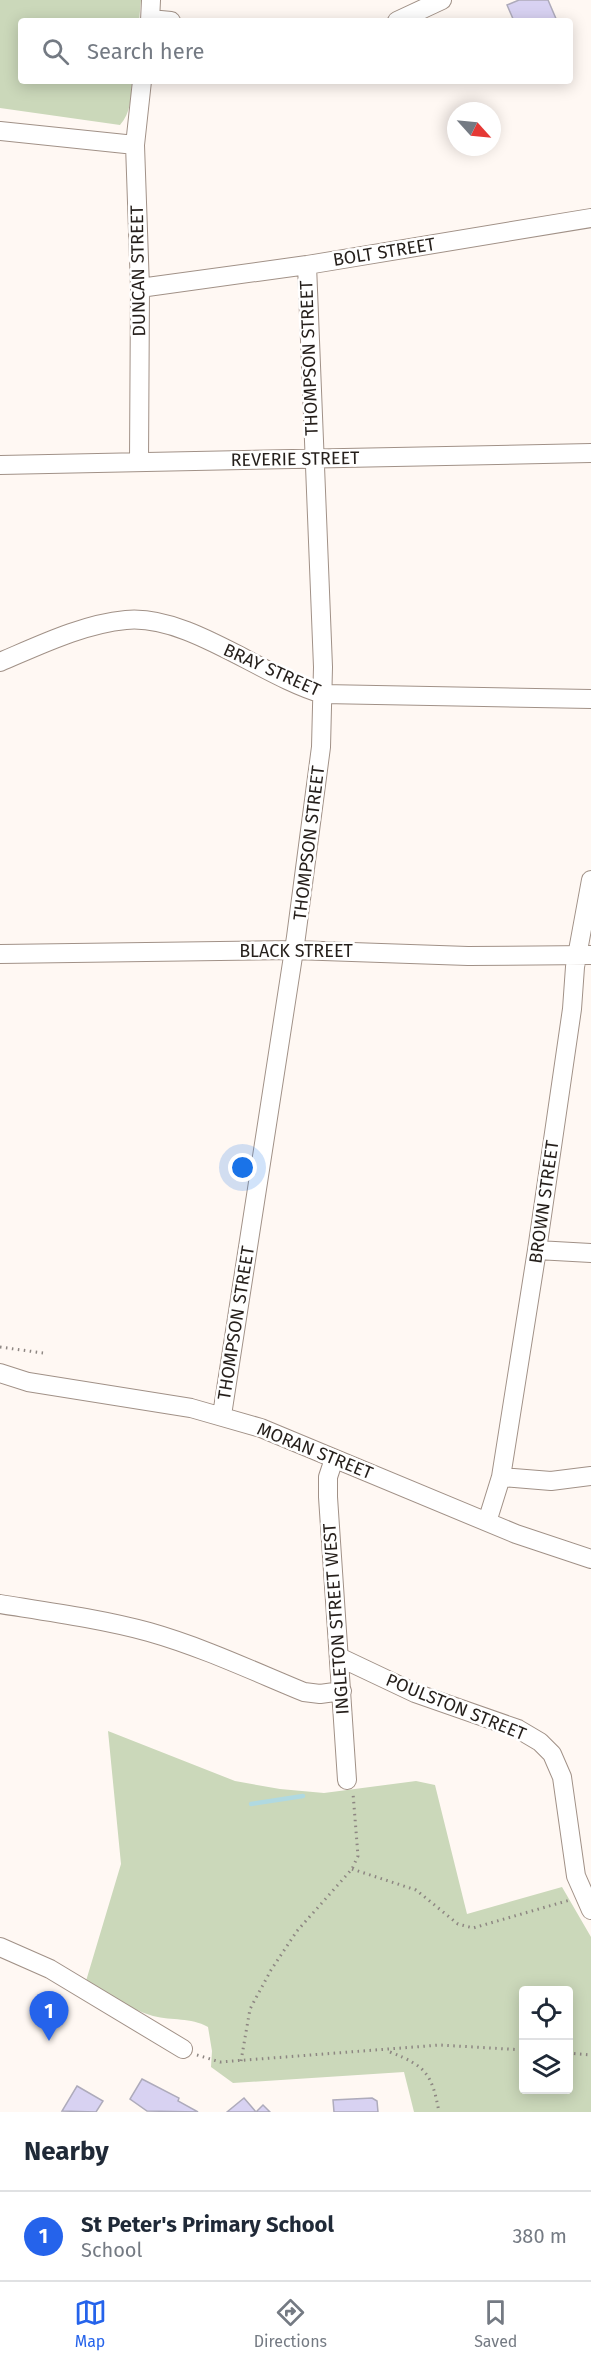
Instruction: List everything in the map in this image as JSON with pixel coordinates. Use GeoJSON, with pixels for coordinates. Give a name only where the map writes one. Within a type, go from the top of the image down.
{"type":"FeatureCollection","features":[{"type":"Feature","properties":{"kind":"street"},"geometry":{"type":"LineString","coordinates":[[150,18],[151,0]]}},
{"type":"Feature","properties":{"kind":"street"},"geometry":{"type":"LineString","coordinates":[[403,18],[442,0]]}},
{"type":"Feature","properties":{"kind":"street","name":"DUNCAN STREET"},"geometry":{"type":"LineString","coordinates":[[139,461],[141,288],[135,145],[142,84]]}},
{"type":"Feature","properties":{"kind":"street"},"geometry":{"type":"LineString","coordinates":[[0,131],[135,145]]}},
{"type":"Feature","properties":{"kind":"street","name":"BOLT STREET"},"geometry":{"type":"LineString","coordinates":[[141,288],[306,265],[591,218]]}},
{"type":"Feature","properties":{"kind":"street","name":"THOMPSON STREET"},"geometry":{"type":"LineString","coordinates":[[222,1415],[316,795],[323,694],[306,265]]}},
{"type":"Feature","properties":{"kind":"street","name":"REVERIE STREET"},"geometry":{"type":"LineString","coordinates":[[0,465],[591,453]]}},
{"type":"Feature","properties":{"kind":"street","name":"BRAY STREET"},"geometry":{"type":"LineString","coordinates":[[0,662],[91,628],[129,620],[148,621],[197,636],[284,679],[323,694],[591,699]]}},
{"type":"Feature","properties":{"kind":"street","name":"BROWN STREET"},"geometry":{"type":"LineString","coordinates":[[487,1522],[501,1477],[584,956],[591,880]]}},
{"type":"Feature","properties":{"kind":"street","name":"BLACK STREET"},"geometry":{"type":"LineString","coordinates":[[0,954],[294,950],[584,956]]}},
{"type":"Feature","properties":{"kind":"street"},"geometry":{"type":"LineString","coordinates":[[537,1250],[591,1253]]}},
{"type":"Feature","properties":{"kind":"street","name":"MORAN STREET"},"geometry":{"type":"LineString","coordinates":[[0,1373],[28,1382],[222,1415],[487,1522],[591,1559]]}},
{"type":"Feature","properties":{"kind":"street","name":"MORAN STREET"},"geometry":{"type":"LineString","coordinates":[[0,1383],[28,1382]]}},
{"type":"Feature","properties":{"kind":"street","name":"INGLETON STREET WEST"},"geometry":{"type":"LineString","coordinates":[[334,1459],[328,1476],[328,1497],[347,1780]]}},
{"type":"Feature","properties":{"kind":"street"},"geometry":{"type":"LineString","coordinates":[[501,1477],[552,1481],[591,1476]]}},
{"type":"Feature","properties":{"kind":"street"},"geometry":{"type":"LineString","coordinates":[[0,1604],[150,1632],[203,1650],[304,1692],[320,1694],[342,1691]]}},
{"type":"Feature","properties":{"kind":"street","name":"POULSTON STREET"},"geometry":{"type":"LineString","coordinates":[[339,1658],[415,1693],[518,1729],[540,1742],[555,1759],[562,1777],[576,1876],[587,1903]]}},
{"type":"Feature","properties":{"kind":"street"},"geometry":{"type":"LineString","coordinates":[[0,1947],[50,1969],[183,2049]]}},
{"type":"Feature","properties":{"kind":"path"},"geometry":{"type":"LineString","coordinates":[[0,1347],[43,1353]]}},
{"type":"Feature","properties":{"kind":"path"},"geometry":{"type":"LineString","coordinates":[[241,2061],[250,2009],[271,1970],[297,1931],[352,1869],[358,1856],[353,1788],[347,1780]]}},
{"type":"Feature","properties":{"kind":"path"},"geometry":{"type":"LineString","coordinates":[[352,1869],[416,1890],[458,1924],[473,1928],[587,1903]]}},
{"type":"Feature","properties":{"kind":"path"},"geometry":{"type":"LineString","coordinates":[[183,2049],[220,2062],[389,2051],[440,2045],[519,2050]]}},
{"type":"Feature","properties":{"kind":"path"},"geometry":{"type":"LineString","coordinates":[[389,2051],[419,2065],[428,2076],[439,2112]]}},
{"type":"Feature","properties":{"kind":"path"},"geometry":{"type":"LineString","coordinates":[[573,2053],[591,2055]]}},
{"type":"Feature","properties":{"kind":"green space"},"geometry":{"type":"Polygon","coordinates":[[[0,0],[141,0],[139,18],[18,18],[18,84],[132,84],[128,110],[120,125],[0,108],[0,0]]]}},
{"type":"Feature","properties":{"kind":"green space"},"geometry":{"type":"Polygon","coordinates":[[[108,1731],[235,1781],[280,1789],[324,1793],[416,1781],[435,1785],[467,1914],[562,1887],[591,1937],[591,2112],[414,2112],[404,2072],[233,2083],[211,2067],[212,2051],[208,2027],[188,2020],[144,2013],[86,1981],[121,1864],[108,1731]]]}},
{"type":"Feature","properties":{"kind":"building"},"geometry":{"type":"Polygon","coordinates":[[[519,0],[548,0],[556,18],[513,18],[507,5],[519,0]]]}},
{"type":"Feature","properties":{"kind":"building"},"geometry":{"type":"Polygon","coordinates":[[[142,2079],[179,2098],[178,2101],[198,2112],[147,2111],[130,2099],[142,2079]]]}},
{"type":"Feature","properties":{"kind":"building"},"geometry":{"type":"Polygon","coordinates":[[[77,2086],[103,2101],[96,2112],[62,2111],[77,2086]]]}},
{"type":"Feature","properties":{"kind":"building"},"geometry":{"type":"Polygon","coordinates":[[[244,2098],[256,2112],[227,2112],[244,2098]]]}},
{"type":"Feature","properties":{"kind":"building"},"geometry":{"type":"Polygon","coordinates":[[[372,2098],[377,2101],[378,2112],[334,2112],[333,2100],[372,2098]]]}},
{"type":"Feature","properties":{"kind":"building"},"geometry":{"type":"Polygon","coordinates":[[[263,2105],[270,2112],[256,2112],[263,2105]]]}},
{"type":"Feature","properties":{"kind":"waterway"},"geometry":{"type":"LineString","coordinates":[[251,1804],[303,1796]]}},
{"type":"Feature","properties":{"kind":"place","name":"St Peter's Primary School"},"geometry":{"type":"Point","coordinates":[49,2041]}}]}
